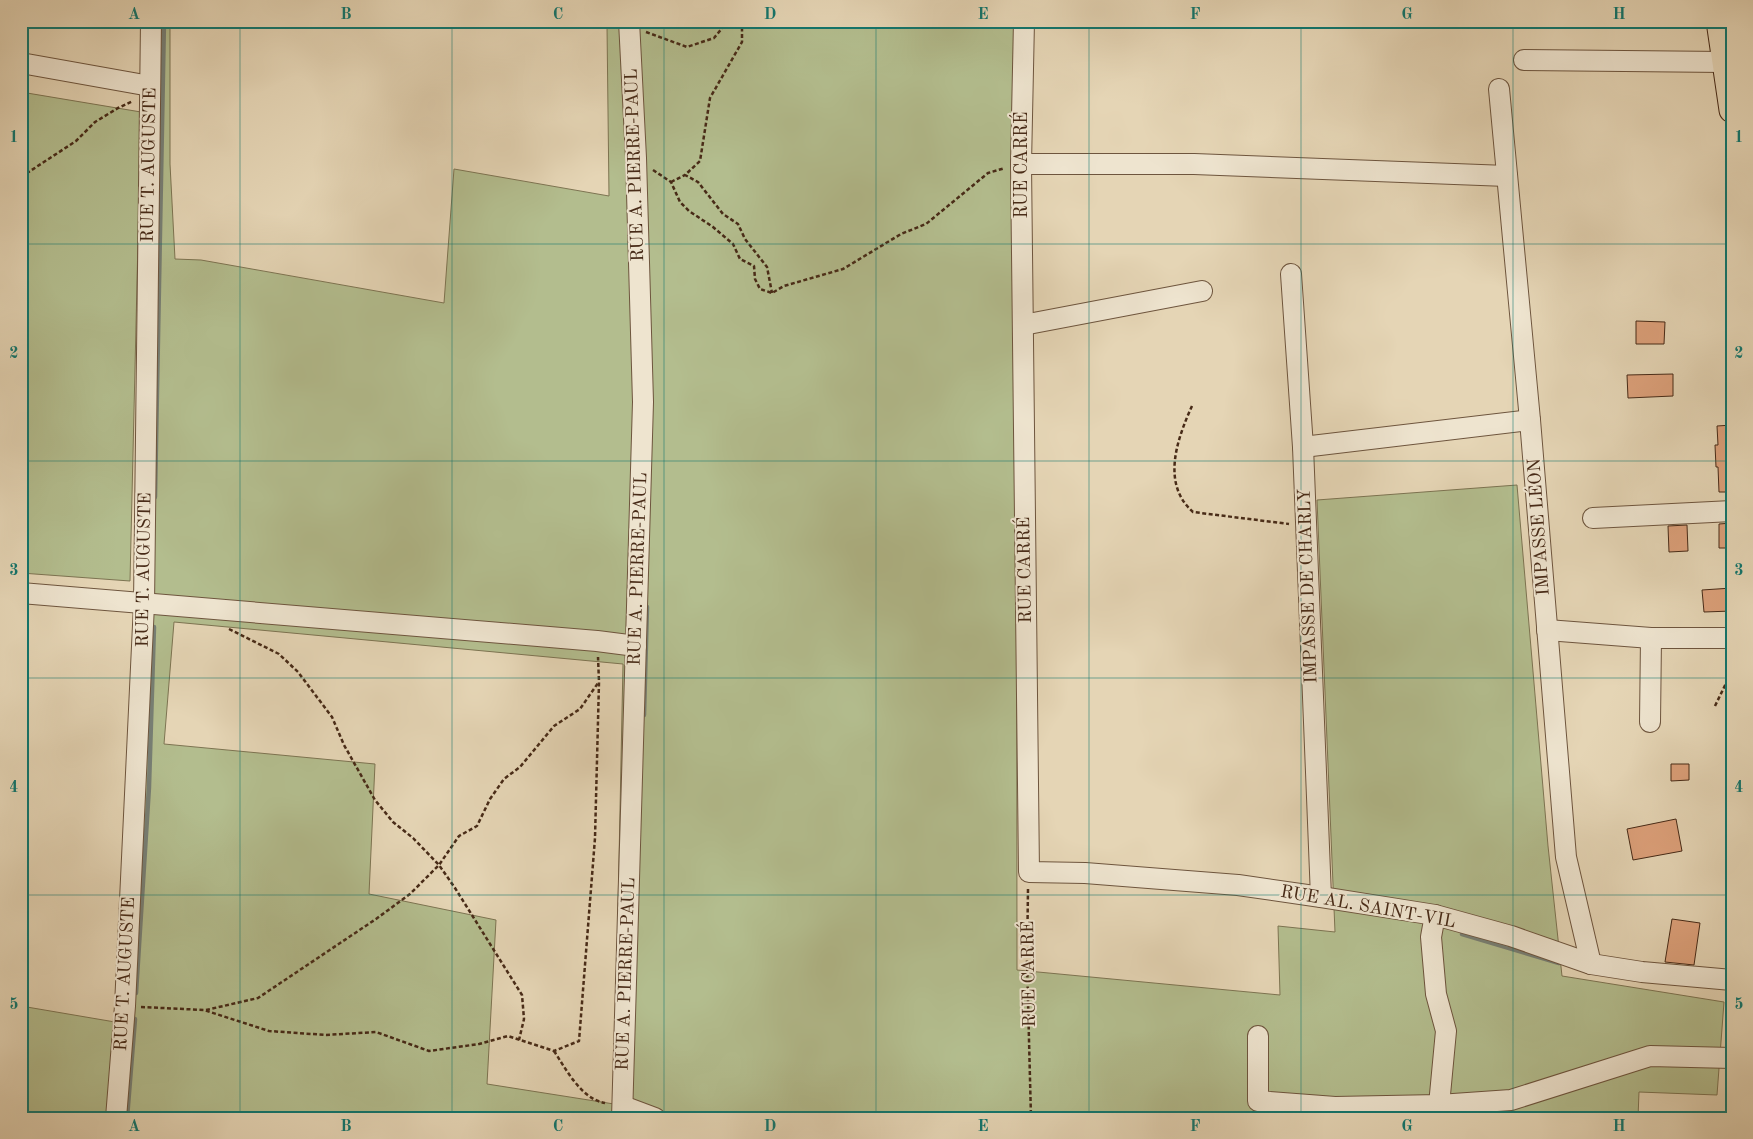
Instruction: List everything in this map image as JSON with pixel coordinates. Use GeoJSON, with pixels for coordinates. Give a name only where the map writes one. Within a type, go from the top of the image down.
{"type":"FeatureCollection","features":[{"type":"Feature","properties":{"kind":"main road"},"geometry":{"type":"LineString","coordinates":[[1719,21],[1732,110]]}},
{"type":"Feature","properties":{"kind":"street","name":"RUE T. AUGUSTE"},"geometry":{"type":"LineString","coordinates":[[116,1118],[124,1006],[144,604],[151,21]]}},
{"type":"Feature","properties":{"kind":"street","name":"RUE CARRÉ"},"geometry":{"type":"LineString","coordinates":[[1024,21],[1021,164],[1028,872]]}},
{"type":"Feature","properties":{"kind":"street","name":"RUE A. PIERRE-PAUL"},"geometry":{"type":"LineString","coordinates":[[622,1112],[643,402],[636,158],[629,24]]}},
{"type":"Feature","properties":{"kind":"street"},"geometry":{"type":"LineString","coordinates":[[1524,60],[1724,62]]}},
{"type":"Feature","properties":{"kind":"street"},"geometry":{"type":"LineString","coordinates":[[21,64],[150,90]]}},
{"type":"Feature","properties":{"kind":"street","name":"IMPASSE LÉON"},"geometry":{"type":"LineString","coordinates":[[1499,89],[1530,420],[1566,857],[1591,964]]}},
{"type":"Feature","properties":{"kind":"street"},"geometry":{"type":"LineString","coordinates":[[1021,164],[1194,164],[1507,176]]}},
{"type":"Feature","properties":{"kind":"street","name":"IMPASSE DE CHARLY"},"geometry":{"type":"LineString","coordinates":[[1292,274],[1303,447],[1322,897]]}},
{"type":"Feature","properties":{"kind":"street"},"geometry":{"type":"LineString","coordinates":[[1023,325],[1202,291]]}},
{"type":"Feature","properties":{"kind":"street"},"geometry":{"type":"LineString","coordinates":[[1303,447],[1530,420]]}},
{"type":"Feature","properties":{"kind":"street"},"geometry":{"type":"LineString","coordinates":[[1593,518],[1732,511]]}},
{"type":"Feature","properties":{"kind":"street"},"geometry":{"type":"LineString","coordinates":[[21,593],[597,641],[636,646]]}},
{"type":"Feature","properties":{"kind":"street"},"geometry":{"type":"LineString","coordinates":[[1547,630],[1652,638],[1732,638]]}},
{"type":"Feature","properties":{"kind":"street"},"geometry":{"type":"LineString","coordinates":[[1650,722],[1652,638]]}},
{"type":"Feature","properties":{"kind":"street","name":"RUE AL. SAINT-VIL"},"geometry":{"type":"LineString","coordinates":[[1028,872],[1085,873],[1238,885],[1322,897],[1435,915],[1511,936],[1591,964],[1642,972],[1732,980]]}},
{"type":"Feature","properties":{"kind":"street"},"geometry":{"type":"LineString","coordinates":[[1435,915],[1431,937],[1436,994],[1446,1031],[1439,1105]]}},
{"type":"Feature","properties":{"kind":"street"},"geometry":{"type":"LineString","coordinates":[[1258,1036],[1258,1101],[1335,1107],[1439,1105],[1511,1100],[1650,1056],[1732,1058]]}},
{"type":"Feature","properties":{"kind":"street"},"geometry":{"type":"LineString","coordinates":[[622,1112],[655,1118]]}},
{"type":"Feature","properties":{"kind":"path"},"geometry":{"type":"LineString","coordinates":[[629,24],[687,47],[714,38],[728,21]]}},
{"type":"Feature","properties":{"kind":"path"},"geometry":{"type":"LineString","coordinates":[[671,182],[684,175],[700,161],[710,98],[742,42],[742,21]]}},
{"type":"Feature","properties":{"kind":"path"},"geometry":{"type":"LineString","coordinates":[[21,177],[76,141],[95,122],[150,90]]}},
{"type":"Feature","properties":{"kind":"path"},"geometry":{"type":"LineString","coordinates":[[636,158],[671,182],[680,202],[688,211],[713,227],[733,244],[740,259],[754,266],[755,279],[760,289],[772,293],[784,286],[843,268],[901,234],[926,224],[988,172],[1021,164]]}},
{"type":"Feature","properties":{"kind":"path"},"geometry":{"type":"LineString","coordinates":[[684,175],[698,182],[723,214],[738,224],[745,239],[767,267],[772,293]]}},
{"type":"Feature","properties":{"kind":"path"},"geometry":{"type":"LineString","coordinates":[[1192,406],[1180,432],[1176,450],[1177,488],[1184,503],[1193,512],[1306,526]]}},
{"type":"Feature","properties":{"kind":"path"},"geometry":{"type":"LineString","coordinates":[[229,628],[278,654],[298,672],[332,717],[344,745],[374,800],[393,822],[413,838],[439,865],[480,925],[522,995],[524,1019],[519,1040]]}},
{"type":"Feature","properties":{"kind":"path"},"geometry":{"type":"LineString","coordinates":[[554,1051],[579,1041],[595,838],[599,682],[597,641]]}},
{"type":"Feature","properties":{"kind":"path"},"geometry":{"type":"LineString","coordinates":[[1715,706],[1732,671]]}},
{"type":"Feature","properties":{"kind":"path"},"geometry":{"type":"LineString","coordinates":[[204,1010],[258,998],[410,894],[439,865],[459,836],[477,826],[490,799],[504,779],[520,766],[554,726],[580,709],[599,682]]}},
{"type":"Feature","properties":{"kind":"path","name":"RUE CARRÉ"},"geometry":{"type":"LineString","coordinates":[[1028,872],[1027,961],[1031,1118]]}},
{"type":"Feature","properties":{"kind":"path"},"geometry":{"type":"LineString","coordinates":[[124,1006],[204,1010],[269,1031],[326,1035],[376,1032],[429,1051],[479,1044],[508,1036],[554,1051],[579,1087],[598,1102],[622,1112]]}},
{"type":"Feature","properties":{"kind":"green space"},"geometry":{"type":"Polygon","coordinates":[[[143,21],[170,21],[170,164],[175,259],[201,260],[444,303],[454,169],[609,196],[607,26],[566,21],[1016,21],[1017,970],[1280,995],[1278,926],[1335,932],[1317,500],[1517,485],[1548,846],[1562,976],[1724,1002],[1717,1095],[1639,1092],[1638,1118],[678,1118],[661,1114],[616,1118],[21,1118],[21,1006],[115,1022],[146,355],[143,21]],[[174,622],[164,744],[375,764],[369,894],[496,920],[487,1084],[614,1104],[623,664],[174,622]]]}},
{"type":"Feature","properties":{"kind":"green space"},"geometry":{"type":"Polygon","coordinates":[[[21,92],[141,112],[130,581],[21,573],[21,92]]]}},
{"type":"Feature","properties":{"kind":"building"},"geometry":{"type":"Polygon","coordinates":[[[1636,321],[1665,322],[1664,344],[1636,344],[1636,321]]]}},
{"type":"Feature","properties":{"kind":"building"},"geometry":{"type":"Polygon","coordinates":[[[1673,374],[1673,396],[1628,398],[1627,375],[1673,374]]]}},
{"type":"Feature","properties":{"kind":"building"},"geometry":{"type":"Polygon","coordinates":[[[1732,425],[1732,492],[1719,492],[1715,445],[1718,445],[1717,426],[1732,425]]]}},
{"type":"Feature","properties":{"kind":"building"},"geometry":{"type":"Polygon","coordinates":[[[1732,523],[1732,548],[1719,548],[1719,524],[1732,523]]]}},
{"type":"Feature","properties":{"kind":"building"},"geometry":{"type":"Polygon","coordinates":[[[1687,525],[1688,551],[1669,552],[1668,526],[1687,525]]]}},
{"type":"Feature","properties":{"kind":"building"},"geometry":{"type":"Polygon","coordinates":[[[1732,588],[1732,611],[1704,612],[1702,590],[1732,588]]]}},
{"type":"Feature","properties":{"kind":"building"},"geometry":{"type":"Polygon","coordinates":[[[1671,764],[1689,764],[1689,780],[1671,781],[1671,764]]]}},
{"type":"Feature","properties":{"kind":"building"},"geometry":{"type":"Polygon","coordinates":[[[1676,819],[1682,851],[1633,860],[1627,829],[1676,819]]]}},
{"type":"Feature","properties":{"kind":"building"},"geometry":{"type":"Polygon","coordinates":[[[1672,919],[1700,923],[1694,965],[1665,962],[1672,919]]]}},
{"type":"Feature","properties":{"kind":"waterway"},"geometry":{"type":"LineString","coordinates":[[155,497],[164,21]]}},
{"type":"Feature","properties":{"kind":"waterway"},"geometry":{"type":"LineString","coordinates":[[644,715],[647,607]]}},
{"type":"Feature","properties":{"kind":"waterway"},"geometry":{"type":"LineString","coordinates":[[136,993],[149,787],[154,627]]}},
{"type":"Feature","properties":{"kind":"waterway"},"geometry":{"type":"LineString","coordinates":[[1462,934],[1559,963]]}},
{"type":"Feature","properties":{"kind":"waterway"},"geometry":{"type":"LineString","coordinates":[[127,1118],[135,1019]]}}]}
